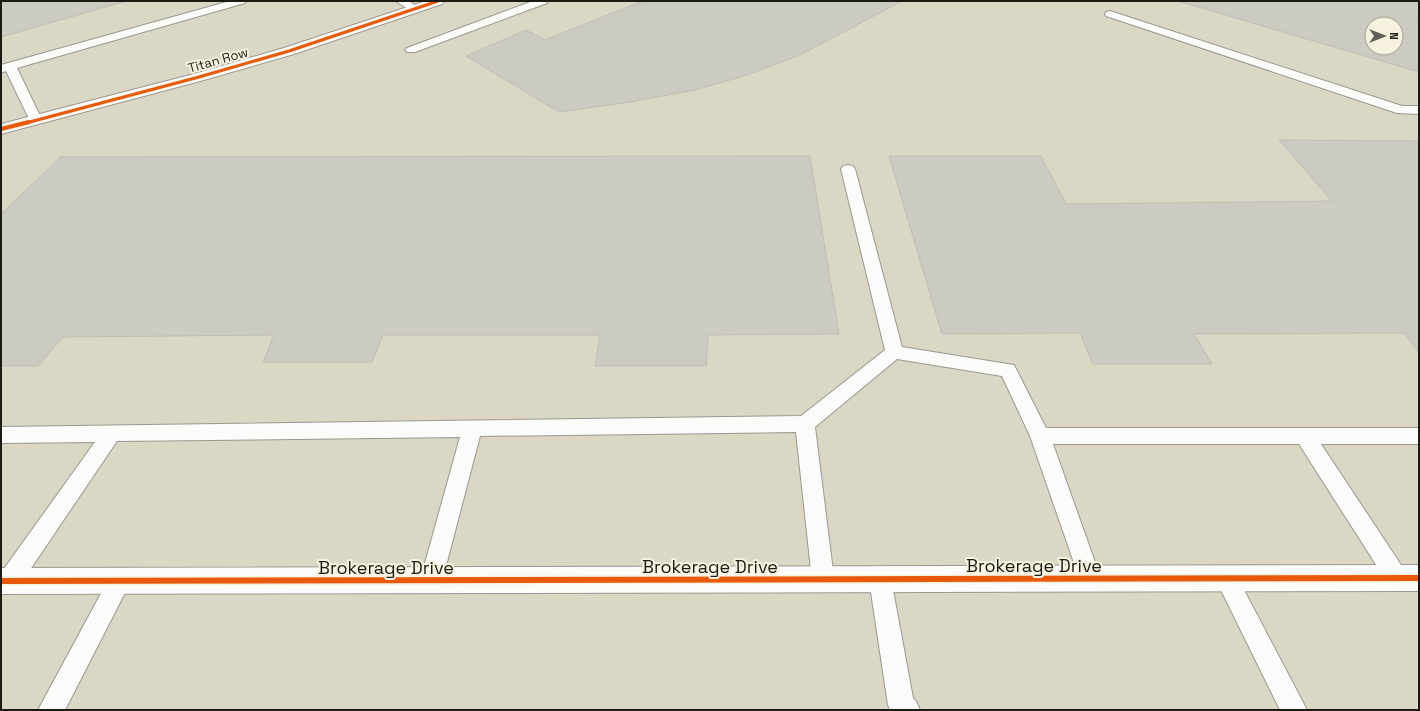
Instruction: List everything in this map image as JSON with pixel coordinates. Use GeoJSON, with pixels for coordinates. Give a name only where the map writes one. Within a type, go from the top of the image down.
{"type":"FeatureCollection","features":[{"type":"Feature","properties":{"kind":"street","name":"Titan Row"},"geometry":{"type":"LineString","coordinates":[[1,129],[207,75],[290,51],[438,1]]}},
{"type":"Feature","properties":{"kind":"street","name":"Brokerage Drive"},"geometry":{"type":"LineString","coordinates":[[5,581],[1408,578]]}},
{"type":"Feature","properties":{"kind":"lane"},"geometry":{"type":"LineString","coordinates":[[36,120],[6,68],[241,1]]}},
{"type":"Feature","properties":{"kind":"lane"},"geometry":{"type":"LineString","coordinates":[[401,1],[415,9]]}},
{"type":"Feature","properties":{"kind":"lane"},"geometry":{"type":"LineString","coordinates":[[411,50],[543,1]]}},
{"type":"Feature","properties":{"kind":"lane"},"geometry":{"type":"LineString","coordinates":[[1110,14],[1401,110],[1419,110]]}},
{"type":"Feature","properties":{"kind":"lane"},"geometry":{"type":"LineString","coordinates":[[848,168],[894,352]]}},
{"type":"Feature","properties":{"kind":"lane"},"geometry":{"type":"LineString","coordinates":[[1,435],[805,424],[894,352],[1008,370],[1040,436],[1090,579]]}},
{"type":"Feature","properties":{"kind":"lane"},"geometry":{"type":"LineString","coordinates":[[805,424],[823,580]]}},
{"type":"Feature","properties":{"kind":"lane"},"geometry":{"type":"LineString","coordinates":[[431,581],[472,429]]}},
{"type":"Feature","properties":{"kind":"lane"},"geometry":{"type":"LineString","coordinates":[[5,581],[112,433]]}},
{"type":"Feature","properties":{"kind":"lane"},"geometry":{"type":"LineString","coordinates":[[1040,436],[1419,436]]}},
{"type":"Feature","properties":{"kind":"lane"},"geometry":{"type":"LineString","coordinates":[[1305,436],[1408,578]]}},
{"type":"Feature","properties":{"kind":"lane"},"geometry":{"type":"LineString","coordinates":[[1226,578],[1294,710]]}},
{"type":"Feature","properties":{"kind":"lane"},"geometry":{"type":"LineString","coordinates":[[880,580],[900,705],[907,710]]}},
{"type":"Feature","properties":{"kind":"lane"},"geometry":{"type":"LineString","coordinates":[[52,710],[120,581]]}},
{"type":"Feature","properties":{"kind":"shaded area"},"geometry":{"type":"Polygon","coordinates":[[[1,1],[1419,1],[1419,710],[1,710],[1,1]]]}},
{"type":"Feature","properties":{"kind":"building"},"geometry":{"type":"Polygon","coordinates":[[[1,1],[126,1],[1,37],[1,1]]]}},
{"type":"Feature","properties":{"kind":"building"},"geometry":{"type":"Polygon","coordinates":[[[643,1],[902,1],[800,55],[747,75],[695,90],[630,102],[559,112],[466,56],[526,30],[545,40],[643,1]]]}},
{"type":"Feature","properties":{"kind":"building"},"geometry":{"type":"Polygon","coordinates":[[[1178,1],[1419,1],[1419,16],[1417,19],[1419,19],[1419,72],[1365,56],[1404,56],[1404,16],[1364,16],[1364,56],[1178,1]]]}},
{"type":"Feature","properties":{"kind":"building"},"geometry":{"type":"Polygon","coordinates":[[[1279,140],[1419,141],[1419,352],[1404,333],[1194,334],[1212,364],[1093,364],[1080,333],[942,334],[889,156],[1041,156],[1066,204],[1332,201],[1279,140]]]}},
{"type":"Feature","properties":{"kind":"building"},"geometry":{"type":"Polygon","coordinates":[[[810,156],[839,334],[708,335],[706,366],[595,366],[600,335],[383,335],[372,362],[263,362],[274,335],[63,337],[38,366],[1,366],[1,214],[61,157],[810,156]]]}},
{"type":"Feature","properties":{"kind":"cycle path"},"geometry":{"type":"LineString","coordinates":[[1,129],[199,77],[289,51],[438,1]]}},
{"type":"Feature","properties":{"kind":"cycle path"},"geometry":{"type":"LineString","coordinates":[[1,581],[1419,578]]}}]}
